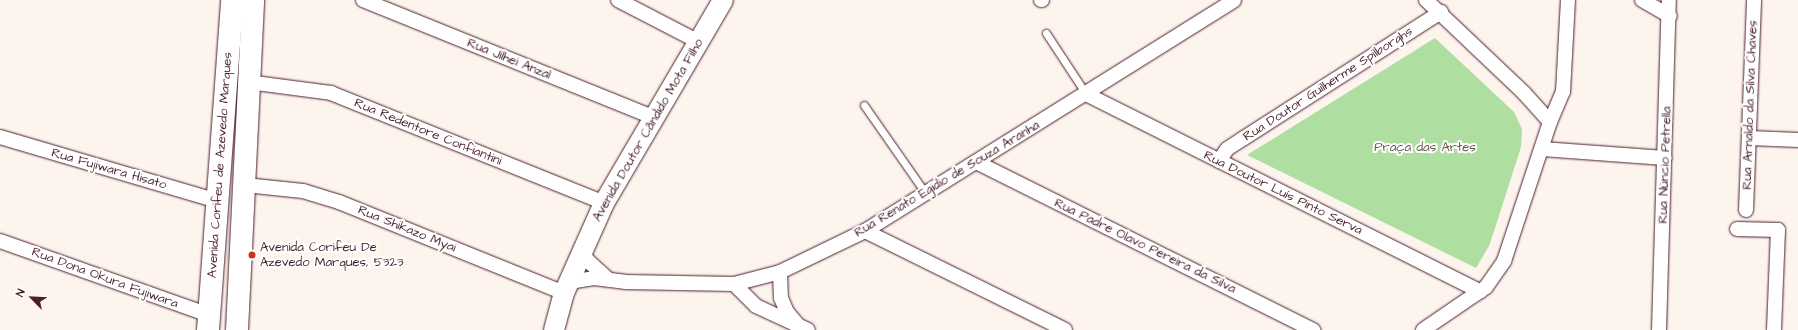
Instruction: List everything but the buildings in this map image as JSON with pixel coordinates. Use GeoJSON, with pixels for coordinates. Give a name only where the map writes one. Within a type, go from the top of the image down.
{"type":"FeatureCollection","features":[{"type":"Feature","properties":{"kind":"main road","name":"Avenida Corifeu de Azevedo Marques"},"geometry":{"type":"LineString","coordinates":[[208,323],[232,0]]}},
{"type":"Feature","properties":{"kind":"main road","name":"Avenida Corifeu de Azevedo Marques"},"geometry":{"type":"LineString","coordinates":[[237,330],[253,0]]}},
{"type":"Feature","properties":{"kind":"main road","name":"Avenida Doutor Cândido Mota Filho"},"geometry":{"type":"LineString","coordinates":[[554,330],[566,287],[604,203],[723,0]]}},
{"type":"Feature","properties":{"kind":"street","name":"Rua Jilhei Anzal"},"geometry":{"type":"LineString","coordinates":[[363,0],[655,118]]}},
{"type":"Feature","properties":{"kind":"street"},"geometry":{"type":"LineString","coordinates":[[618,0],[699,42]]}},
{"type":"Feature","properties":{"kind":"street","name":"Rua Renato Egidio de Souza Aranha"},"geometry":{"type":"LineString","coordinates":[[566,287],[584,278],[611,281],[734,284],[780,272],[865,231],[1234,0]]}},
{"type":"Feature","properties":{"kind":"street"},"geometry":{"type":"LineString","coordinates":[[1426,0],[1441,12],[1524,93],[1550,122]]}},
{"type":"Feature","properties":{"kind":"street"},"geometry":{"type":"LineString","coordinates":[[1423,330],[1480,291],[1504,262],[1550,122],[1563,92],[1568,0]]}},
{"type":"Feature","properties":{"kind":"street"},"geometry":{"type":"LineString","coordinates":[[1642,0],[1670,16]]}},
{"type":"Feature","properties":{"kind":"street","name":"Rua Núncio Petrella"},"geometry":{"type":"LineString","coordinates":[[1659,330],[1670,16],[1669,0]]}},
{"type":"Feature","properties":{"kind":"street","name":"Rua Arnaldo da Silva Chaves"},"geometry":{"type":"LineString","coordinates":[[1746,210],[1750,138],[1754,0]]}},
{"type":"Feature","properties":{"kind":"street","name":"Rua Doutor Guilherme Spilborghs"},"geometry":{"type":"LineString","coordinates":[[1219,160],[1227,149],[1441,12]]}},
{"type":"Feature","properties":{"kind":"street","name":"Rua Redentore Confiantini"},"geometry":{"type":"LineString","coordinates":[[248,82],[331,93],[604,203]]}},
{"type":"Feature","properties":{"kind":"street","name":"Rua Doutor Luís Pinto Serva"},"geometry":{"type":"LineString","coordinates":[[1086,94],[1480,291]]}},
{"type":"Feature","properties":{"kind":"street","name":"Rua Fujiwara Hisato"},"geometry":{"type":"LineString","coordinates":[[0,137],[217,201]]}},
{"type":"Feature","properties":{"kind":"street"},"geometry":{"type":"LineString","coordinates":[[1750,138],[1798,140]]}},
{"type":"Feature","properties":{"kind":"street"},"geometry":{"type":"LineString","coordinates":[[1542,149],[1665,158]]}},
{"type":"Feature","properties":{"kind":"street","name":"Rua Padre Olavo Pereira da Silva"},"geometry":{"type":"LineString","coordinates":[[976,162],[1313,330]]}},
{"type":"Feature","properties":{"kind":"street","name":"Rua Shikazo Myai"},"geometry":{"type":"LineString","coordinates":[[245,185],[303,191],[339,202],[566,287]]}},
{"type":"Feature","properties":{"kind":"street"},"geometry":{"type":"LineString","coordinates":[[1737,229],[1778,230],[1774,330]]}},
{"type":"Feature","properties":{"kind":"street"},"geometry":{"type":"LineString","coordinates":[[865,231],[1065,330]]}},
{"type":"Feature","properties":{"kind":"street","name":"Rua Dona Okura Fujiwara"},"geometry":{"type":"LineString","coordinates":[[0,240],[208,323]]}},
{"type":"Feature","properties":{"kind":"street"},"geometry":{"type":"LineString","coordinates":[[582,251],[593,266],[611,281]]}},
{"type":"Feature","properties":{"kind":"street"},"geometry":{"type":"LineString","coordinates":[[780,272],[781,298],[787,312],[803,327]]}},
{"type":"Feature","properties":{"kind":"street"},"geometry":{"type":"LineString","coordinates":[[734,284],[756,306],[803,327]]}},
{"type":"Feature","properties":{"kind":"lane"},"geometry":{"type":"LineString","coordinates":[[1046,33],[1086,94]]}},
{"type":"Feature","properties":{"kind":"lane"},"geometry":{"type":"LineString","coordinates":[[864,105],[926,194]]}},
{"type":"Feature","properties":{"kind":"green space","name":"Praça das Artes"},"geometry":{"type":"Polygon","coordinates":[[[1435,38],[1514,112],[1522,129],[1521,147],[1497,222],[1489,246],[1476,268],[1247,155],[1435,38]]]}},
{"type":"Feature","properties":{"kind":"place","name":"Avenida Corifeu De Azevedo Marques, 5323"},"geometry":{"type":"Point","coordinates":[252,255]}}]}
